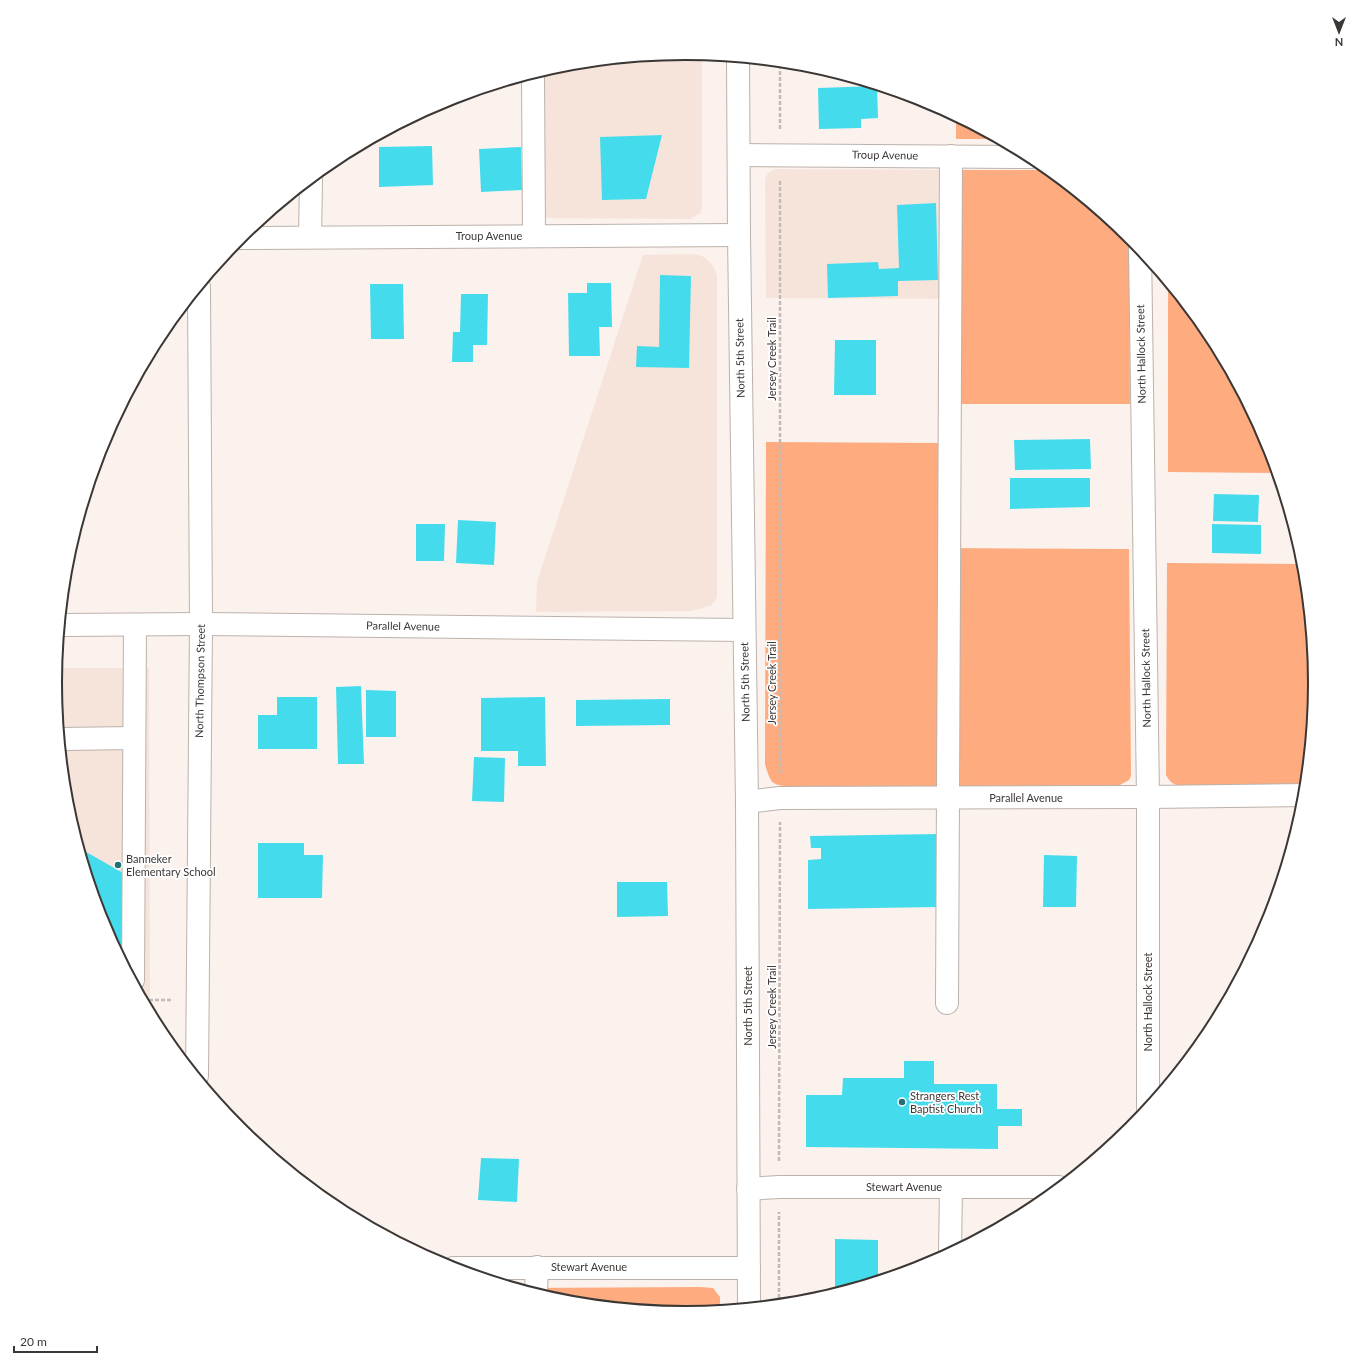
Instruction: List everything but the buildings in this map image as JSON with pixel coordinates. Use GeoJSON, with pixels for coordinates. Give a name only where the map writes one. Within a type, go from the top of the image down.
{"type":"FeatureCollection","features":[{"type":"Feature","properties":{"kind":"street","name":"North 5th Street"},"geometry":{"type":"LineString","coordinates":[[738,62],[747,802],[749,1303]]}},
{"type":"Feature","properties":{"kind":"street"},"geometry":{"type":"LineString","coordinates":[[533,79],[534,236]]}},
{"type":"Feature","properties":{"kind":"street","name":"Troup Avenue"},"geometry":{"type":"LineString","coordinates":[[739,155],[780,154],[1019,157]]}},
{"type":"Feature","properties":{"kind":"street"},"geometry":{"type":"LineString","coordinates":[[947,1002],[951,156]]}},
{"type":"Feature","properties":{"kind":"street"},"geometry":{"type":"LineString","coordinates":[[310,237],[311,185]]}},
{"type":"Feature","properties":{"kind":"street","name":"Troup Avenue"},"geometry":{"type":"LineString","coordinates":[[250,238],[739,235]]}},
{"type":"Feature","properties":{"kind":"street","name":"North Hallock Street"},"geometry":{"type":"LineString","coordinates":[[1140,257],[1148,797],[1148,1100]]}},
{"type":"Feature","properties":{"kind":"street","name":"North Thompson Street"},"geometry":{"type":"LineString","coordinates":[[197,1069],[201,624],[199,294]]}},
{"type":"Feature","properties":{"kind":"street","name":"Parallel Avenue"},"geometry":{"type":"LineString","coordinates":[[66,625],[201,624],[744,630]]}},
{"type":"Feature","properties":{"kind":"street"},"geometry":{"type":"LineString","coordinates":[[134,972],[135,625]]}},
{"type":"Feature","properties":{"kind":"street"},"geometry":{"type":"LineString","coordinates":[[65,739],[134,738]]}},
{"type":"Feature","properties":{"kind":"street","name":"Parallel Avenue"},"geometry":{"type":"LineString","coordinates":[[747,802],[780,798],[1298,795]]}},
{"type":"Feature","properties":{"kind":"street","name":"Stewart Avenue"},"geometry":{"type":"LineString","coordinates":[[748,1189],[780,1187],[1051,1187]]}},
{"type":"Feature","properties":{"kind":"street"},"geometry":{"type":"LineString","coordinates":[[950,1247],[951,1187]]}},
{"type":"Feature","properties":{"kind":"street"},"geometry":{"type":"LineString","coordinates":[[536,1288],[537,1267]]}},
{"type":"Feature","properties":{"kind":"street","name":"Stewart Avenue"},"geometry":{"type":"LineString","coordinates":[[471,1268],[750,1268]]}},
{"type":"Feature","properties":{"kind":"path","name":"Jersey Creek Trail"},"geometry":{"type":"LineString","coordinates":[[779,1299],[780,67]]}},
{"type":"Feature","properties":{"kind":"shaded area"},"geometry":{"type":"Polygon","coordinates":[[[702,60],[701,213],[690,219],[524,218],[524,81],[604,65],[645,61],[702,60]]]}},
{"type":"Feature","properties":{"kind":"shaded area"},"geometry":{"type":"Polygon","coordinates":[[[956,122],[989,139],[956,139],[956,122]]]}},
{"type":"Feature","properties":{"kind":"shaded area"},"geometry":{"type":"Polygon","coordinates":[[[775,169],[960,170],[959,299],[766,298],[765,179],[768,173],[775,169]]]}},
{"type":"Feature","properties":{"kind":"shaded area"},"geometry":{"type":"Polygon","coordinates":[[[960,170],[1039,170],[1065,189],[1129,245],[1130,404],[958,404],[960,170]]]}},
{"type":"Feature","properties":{"kind":"shaded area"},"geometry":{"type":"Polygon","coordinates":[[[696,254],[704,257],[711,263],[717,275],[717,597],[710,606],[691,611],[536,612],[537,582],[643,255],[696,254]]]}},
{"type":"Feature","properties":{"kind":"shaded area"},"geometry":{"type":"Polygon","coordinates":[[[1168,289],[1204,337],[1225,372],[1244,407],[1271,473],[1168,472],[1168,289]]]}},
{"type":"Feature","properties":{"kind":"shaded area"},"geometry":{"type":"Polygon","coordinates":[[[766,442],[941,443],[941,548],[1129,549],[1131,776],[1129,780],[1118,786],[794,787],[781,786],[774,783],[769,776],[765,764],[766,442]]]}},
{"type":"Feature","properties":{"kind":"shaded area"},"geometry":{"type":"Polygon","coordinates":[[[1167,563],[1297,564],[1307,642],[1308,683],[1307,724],[1300,784],[1181,786],[1170,781],[1166,775],[1167,563]]]}},
{"type":"Feature","properties":{"kind":"shaded area","name":"Banneker Elementary School"},"geometry":{"type":"Polygon","coordinates":[[[63,668],[149,668],[150,1001],[127,959],[110,921],[84,844],[74,805],[68,764],[62,683],[63,668]]]}},
{"type":"Feature","properties":{"kind":"shaded area"},"geometry":{"type":"Polygon","coordinates":[[[537,1288],[713,1288],[720,1297],[720,1305],[645,1305],[604,1301],[537,1288]]]}},
{"type":"Feature","properties":{"kind":"place","name":"Banneker Elementary School"},"geometry":{"type":"Point","coordinates":[118,865]}},
{"type":"Feature","properties":{"kind":"place","name":"Strangers Rest Baptist Church"},"geometry":{"type":"Point","coordinates":[902,1102]}}]}
